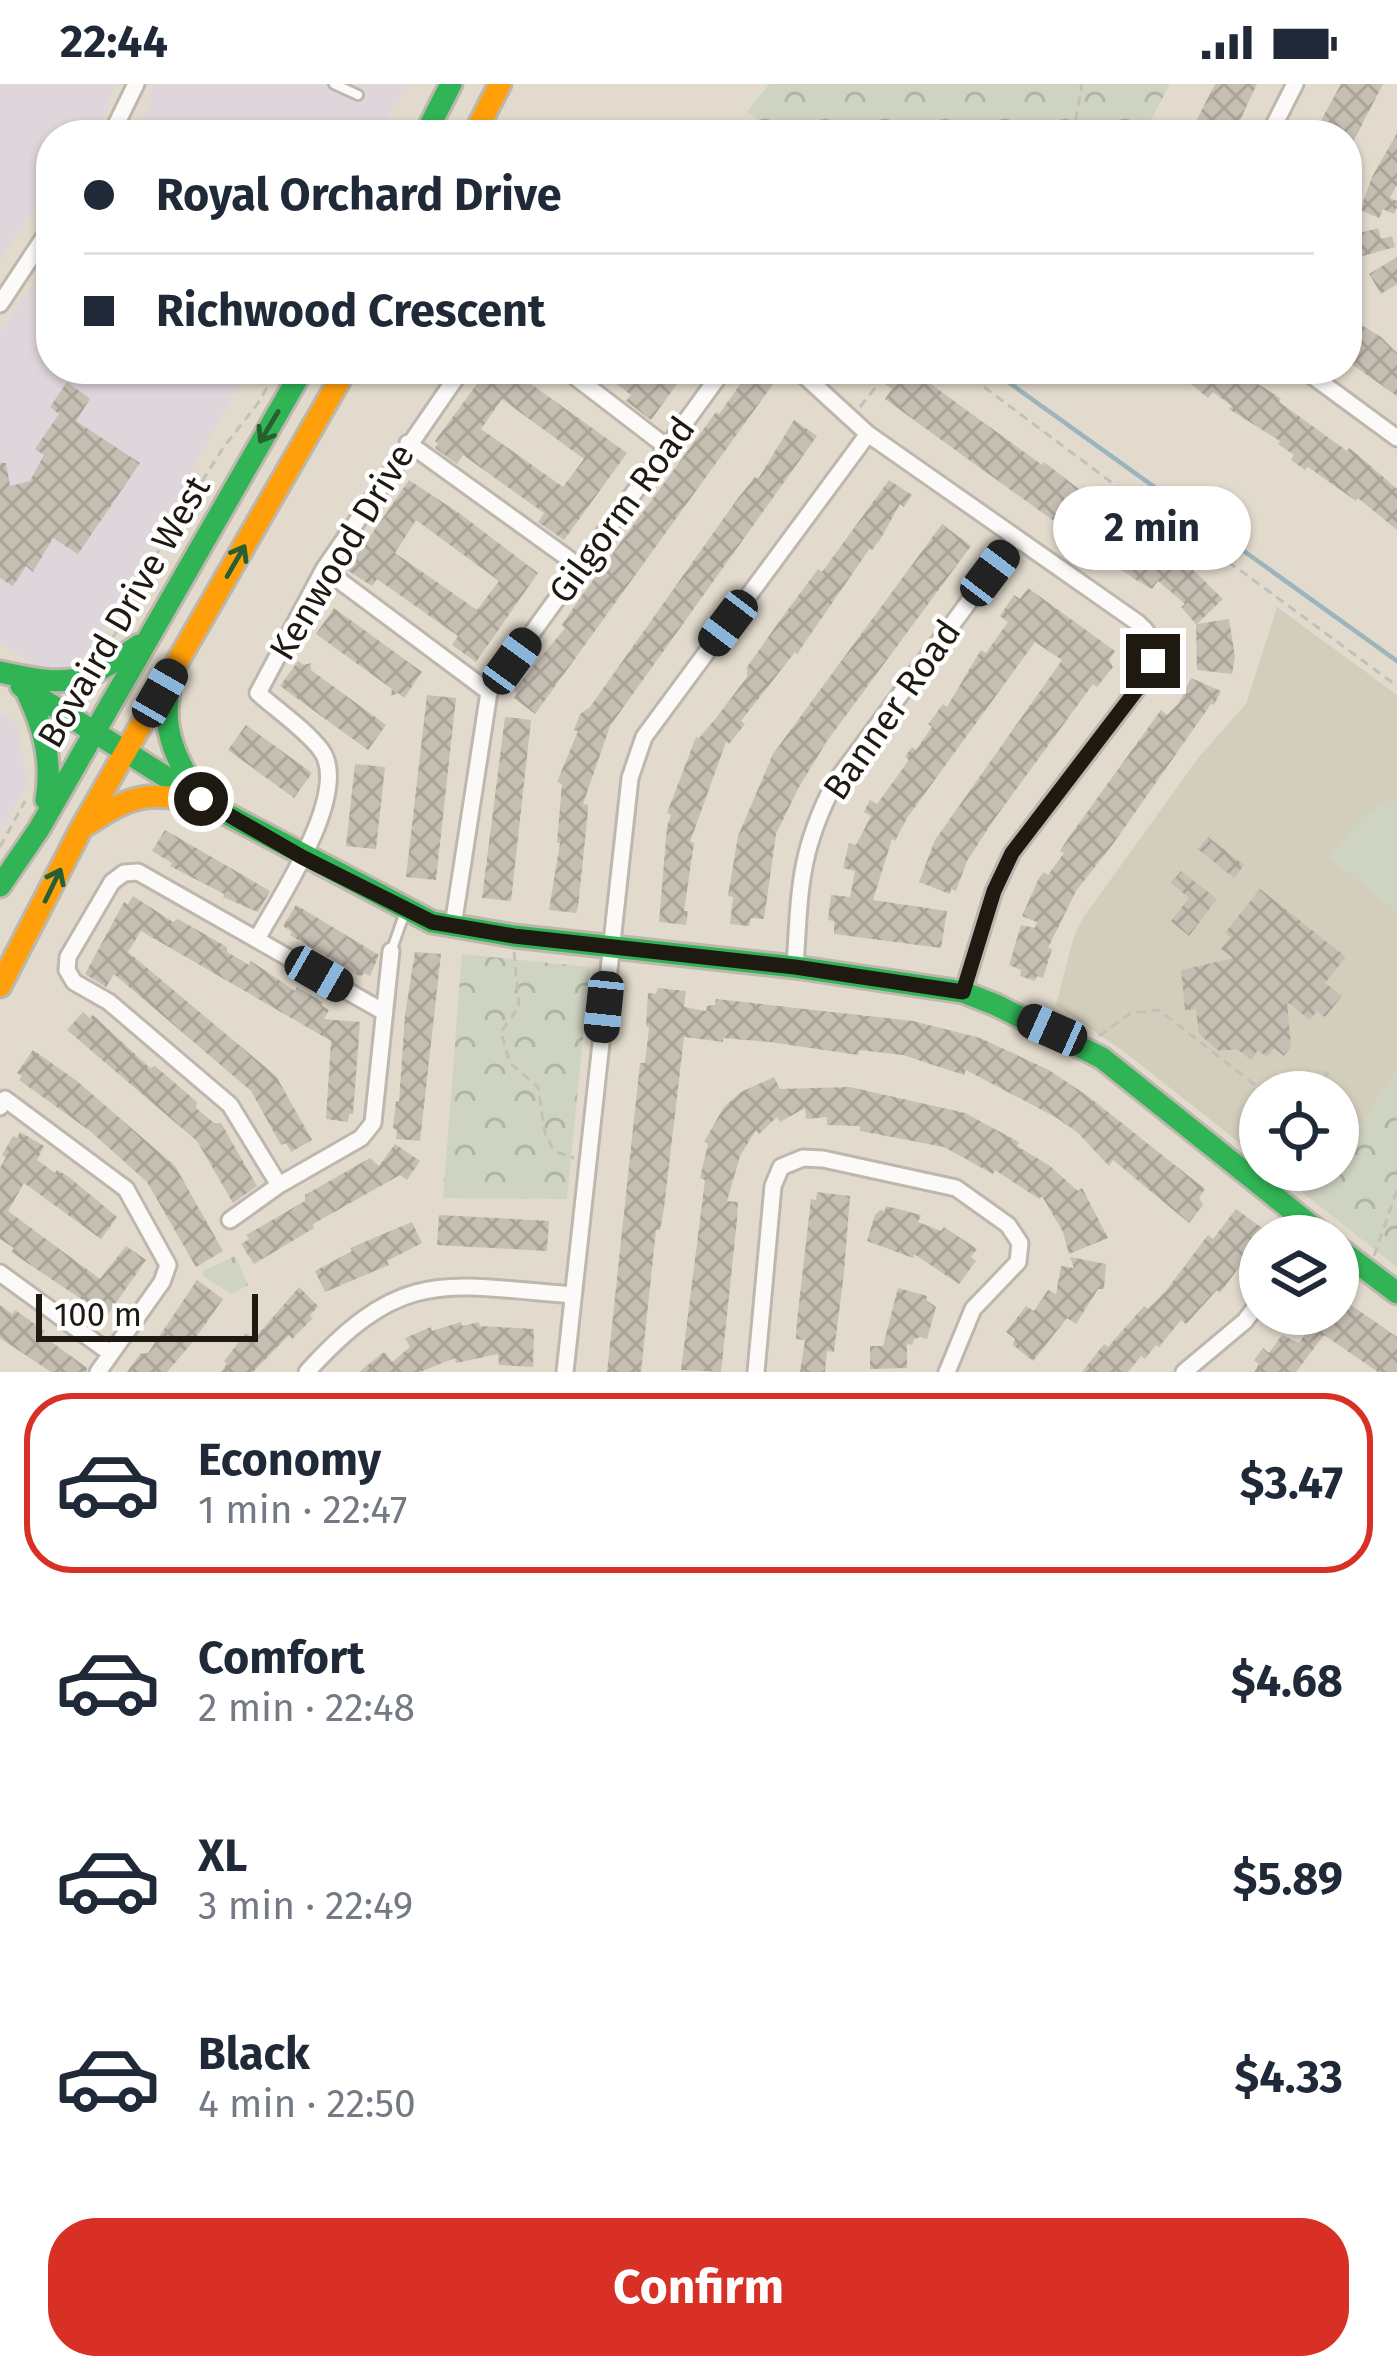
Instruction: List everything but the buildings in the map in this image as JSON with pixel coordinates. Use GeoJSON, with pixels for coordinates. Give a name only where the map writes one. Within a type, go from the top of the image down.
{"type":"FeatureCollection","features":[{"type":"Feature","properties":{"kind":"main road"},"geometry":{"type":"LineString","coordinates":[[433,120],[451,84]]}},
{"type":"Feature","properties":{"kind":"main road"},"geometry":{"type":"LineString","coordinates":[[482,120],[500,84]]}},
{"type":"Feature","properties":{"kind":"main road","name":"Bovaird Drive West"},"geometry":{"type":"LineString","coordinates":[[0,886],[39,829],[294,384]]}},
{"type":"Feature","properties":{"kind":"main road","name":"Bovaird Drive West"},"geometry":{"type":"LineString","coordinates":[[0,986],[81,829],[337,384]]}},
{"type":"Feature","properties":{"kind":"main road"},"geometry":{"type":"LineString","coordinates":[[0,672],[56,684],[87,681],[146,640]]}},
{"type":"Feature","properties":{"kind":"main road"},"geometry":{"type":"LineString","coordinates":[[178,662],[163,712],[176,759],[209,804]]}},
{"type":"Feature","properties":{"kind":"main road"},"geometry":{"type":"LineString","coordinates":[[0,672],[209,804],[405,911],[453,926],[514,936],[795,967],[963,992],[1075,1041],[1102,1058],[1296,1215]]}},
{"type":"Feature","properties":{"kind":"main road"},"geometry":{"type":"LineString","coordinates":[[25,688],[44,728],[52,771],[39,829]]}},
{"type":"Feature","properties":{"kind":"main road"},"geometry":{"type":"LineString","coordinates":[[81,829],[120,801],[149,792],[209,804]]}},
{"type":"Feature","properties":{"kind":"main road"},"geometry":{"type":"LineString","coordinates":[[1359,1265],[1397,1292]]}},
{"type":"Feature","properties":{"kind":"street"},"geometry":{"type":"LineString","coordinates":[[119,120],[136,84]]}},
{"type":"Feature","properties":{"kind":"street"},"geometry":{"type":"LineString","coordinates":[[1277,120],[1295,84]]}},
{"type":"Feature","properties":{"kind":"street"},"geometry":{"type":"LineString","coordinates":[[0,304],[36,250]]}},
{"type":"Feature","properties":{"kind":"street","name":"Kenwood Drive"},"geometry":{"type":"LineString","coordinates":[[302,857],[321,817],[329,775],[323,752],[258,693],[324,569],[451,384]]}},
{"type":"Feature","properties":{"kind":"street"},"geometry":{"type":"LineString","coordinates":[[585,384],[668,448]]}},
{"type":"Feature","properties":{"kind":"street","name":"Gilgorm Road"},"geometry":{"type":"LineString","coordinates":[[453,926],[489,692],[713,384]]}},
{"type":"Feature","properties":{"kind":"street"},"geometry":{"type":"LineString","coordinates":[[813,384],[868,434],[1138,622],[1155,646],[1148,675],[1012,853],[994,891],[963,992]]}},
{"type":"Feature","properties":{"kind":"street"},"geometry":{"type":"LineString","coordinates":[[1323,384],[1397,438]]}},
{"type":"Feature","properties":{"kind":"street"},"geometry":{"type":"LineString","coordinates":[[565,1372],[630,778],[644,737],[868,434]]}},
{"type":"Feature","properties":{"kind":"street"},"geometry":{"type":"LineString","coordinates":[[408,443],[580,567]]}},
{"type":"Feature","properties":{"kind":"street","name":"Banner Road"},"geometry":{"type":"LineString","coordinates":[[795,967],[801,865],[834,784],[1016,538]]}},
{"type":"Feature","properties":{"kind":"street"},"geometry":{"type":"LineString","coordinates":[[324,569],[489,692]]}},
{"type":"Feature","properties":{"kind":"street"},"geometry":{"type":"LineString","coordinates":[[256,939],[302,857]]}},
{"type":"Feature","properties":{"kind":"street"},"geometry":{"type":"LineString","coordinates":[[278,1185],[230,1105],[116,1007],[74,982],[67,970],[70,950],[117,877],[145,874],[384,1012]]}},
{"type":"Feature","properties":{"kind":"street"},"geometry":{"type":"LineString","coordinates":[[230,1220],[278,1185],[370,1131],[391,951]]}},
{"type":"Feature","properties":{"kind":"street"},"geometry":{"type":"LineString","coordinates":[[0,1107],[5,1099],[126,1190],[168,1265],[162,1282],[98,1372]]}},
{"type":"Feature","properties":{"kind":"street"},"geometry":{"type":"LineString","coordinates":[[756,1372],[773,1186],[781,1167],[803,1158],[956,1188],[1008,1225],[1020,1244],[1018,1262],[973,1309],[946,1372]]}},
{"type":"Feature","properties":{"kind":"street"},"geometry":{"type":"LineString","coordinates":[[0,1273],[110,1353]]}},
{"type":"Feature","properties":{"kind":"street"},"geometry":{"type":"LineString","coordinates":[[307,1372],[342,1333],[369,1312],[412,1292],[448,1285],[571,1295]]}},
{"type":"Feature","properties":{"kind":"street"},"geometry":{"type":"LineString","coordinates":[[1184,1372],[1239,1326]]}},
{"type":"Feature","properties":{"kind":"lane"},"geometry":{"type":"LineString","coordinates":[[334,84],[358,95]]}},
{"type":"Feature","properties":{"kind":"lane"},"geometry":{"type":"LineString","coordinates":[[391,951],[405,911]]}},
{"type":"Feature","properties":{"kind":"path"},"geometry":{"type":"LineString","coordinates":[[1076,120],[1082,84]]}},
{"type":"Feature","properties":{"kind":"path"},"geometry":{"type":"LineString","coordinates":[[109,643],[127,617],[141,579],[268,384]]}},
{"type":"Feature","properties":{"kind":"path"},"geometry":{"type":"LineString","coordinates":[[852,418],[878,384]]}},
{"type":"Feature","properties":{"kind":"path"},"geometry":{"type":"LineString","coordinates":[[981,384],[1397,686]]}},
{"type":"Feature","properties":{"kind":"path"},"geometry":{"type":"LineString","coordinates":[[0,847],[26,799]]}},
{"type":"Feature","properties":{"kind":"path"},"geometry":{"type":"LineString","coordinates":[[514,936],[519,1007],[501,1032],[510,1063],[538,1087],[545,1133],[554,1151],[587,1162]]}},
{"type":"Feature","properties":{"kind":"path"},"geometry":{"type":"LineString","coordinates":[[1075,1041],[1085,1029],[1098,1037],[1131,1013],[1159,1010],[1239,1072]]}},
{"type":"Feature","properties":{"kind":"path"},"geometry":{"type":"LineString","coordinates":[[1367,1271],[1397,1190]]}},
{"type":"Feature","properties":{"kind":"path"},"geometry":{"type":"LineString","coordinates":[[1287,1206],[1294,1191]]}},
{"type":"Feature","properties":{"kind":"shaded area"},"geometry":{"type":"Polygon","coordinates":[[[0,84],[115,84],[100,120],[36,120],[36,210],[0,259],[0,84]]]}},
{"type":"Feature","properties":{"kind":"shaded area"},"geometry":{"type":"Polygon","coordinates":[[[152,84],[407,84],[387,120],[141,120],[150,107],[152,84]]]}},
{"type":"Feature","properties":{"kind":"shaded area"},"geometry":{"type":"Polygon","coordinates":[[[36,279],[36,384],[240,384],[93,648],[64,670],[36,665],[0,643],[0,333],[36,279]]]}},
{"type":"Feature","properties":{"kind":"shaded area"},"geometry":{"type":"Polygon","coordinates":[[[1277,607],[1397,695],[1397,1069],[1359,1128],[1359,1071],[1239,1071],[1239,1142],[1126,1053],[1056,1005],[1083,918],[1198,758],[1246,704],[1277,607]]]}},
{"type":"Feature","properties":{"kind":"shaded area"},"geometry":{"type":"Polygon","coordinates":[[[0,713],[17,724],[27,785],[0,832],[0,713]]]}},
{"type":"Feature","properties":{"kind":"green space"},"geometry":{"type":"Polygon","coordinates":[[[769,84],[1170,84],[1151,120],[758,120],[747,112],[769,84]]]}},
{"type":"Feature","properties":{"kind":"green space"},"geometry":{"type":"Polygon","coordinates":[[[1397,797],[1397,912],[1329,858],[1358,822],[1397,797]]]}},
{"type":"Feature","properties":{"kind":"green space"},"geometry":{"type":"Polygon","coordinates":[[[462,954],[590,967],[567,1199],[443,1198],[462,954]]]}},
{"type":"Feature","properties":{"kind":"green space"},"geometry":{"type":"Polygon","coordinates":[[[1397,1069],[1397,1267],[1359,1237],[1359,1215],[1331,1215],[1312,1200],[1318,1191],[1359,1191],[1359,1128],[1397,1069]]]}},
{"type":"Feature","properties":{"kind":"green space"},"geometry":{"type":"Polygon","coordinates":[[[235,1256],[248,1285],[231,1294],[203,1276],[203,1271],[235,1256]]]}},
{"type":"Feature","properties":{"kind":"waterway"},"geometry":{"type":"LineString","coordinates":[[1011,384],[1397,661]]}},
{"type":"Feature","properties":{"kind":"traffic: fast"},"geometry":{"type":"LineString","coordinates":[[433,120],[451,84]]}},
{"type":"Feature","properties":{"kind":"traffic: fast"},"geometry":{"type":"LineString","coordinates":[[0,886],[39,829],[294,384]]}},
{"type":"Feature","properties":{"kind":"traffic: fast"},"geometry":{"type":"LineString","coordinates":[[0,672],[74,680],[139,645]]}},
{"type":"Feature","properties":{"kind":"traffic: fast"},"geometry":{"type":"LineString","coordinates":[[21,686],[217,809],[432,922],[514,936],[795,967],[963,992],[996,1005],[1102,1058],[1298,1215]]}},
{"type":"Feature","properties":{"kind":"traffic: fast"},"geometry":{"type":"LineString","coordinates":[[25,688],[45,743],[46,800]]}},
{"type":"Feature","properties":{"kind":"traffic: fast"},"geometry":{"type":"LineString","coordinates":[[169,691],[168,721],[174,748],[201,799]]}},
{"type":"Feature","properties":{"kind":"traffic: fast"},"geometry":{"type":"LineString","coordinates":[[1359,1264],[1397,1293]]}},
{"type":"Feature","properties":{"kind":"traffic: slow"},"geometry":{"type":"LineString","coordinates":[[482,120],[500,84]]}},
{"type":"Feature","properties":{"kind":"traffic: slow"},"geometry":{"type":"LineString","coordinates":[[0,986],[81,829],[337,384]]}},
{"type":"Feature","properties":{"kind":"traffic: slow"},"geometry":{"type":"LineString","coordinates":[[88,824],[121,804],[150,797],[217,809]]}},
{"type":"Feature","properties":{"kind":"route"},"geometry":{"type":"LineString","coordinates":[[201,799],[302,857],[432,922],[963,992],[994,891],[1012,853],[1148,675],[1153,661]]}}]}
